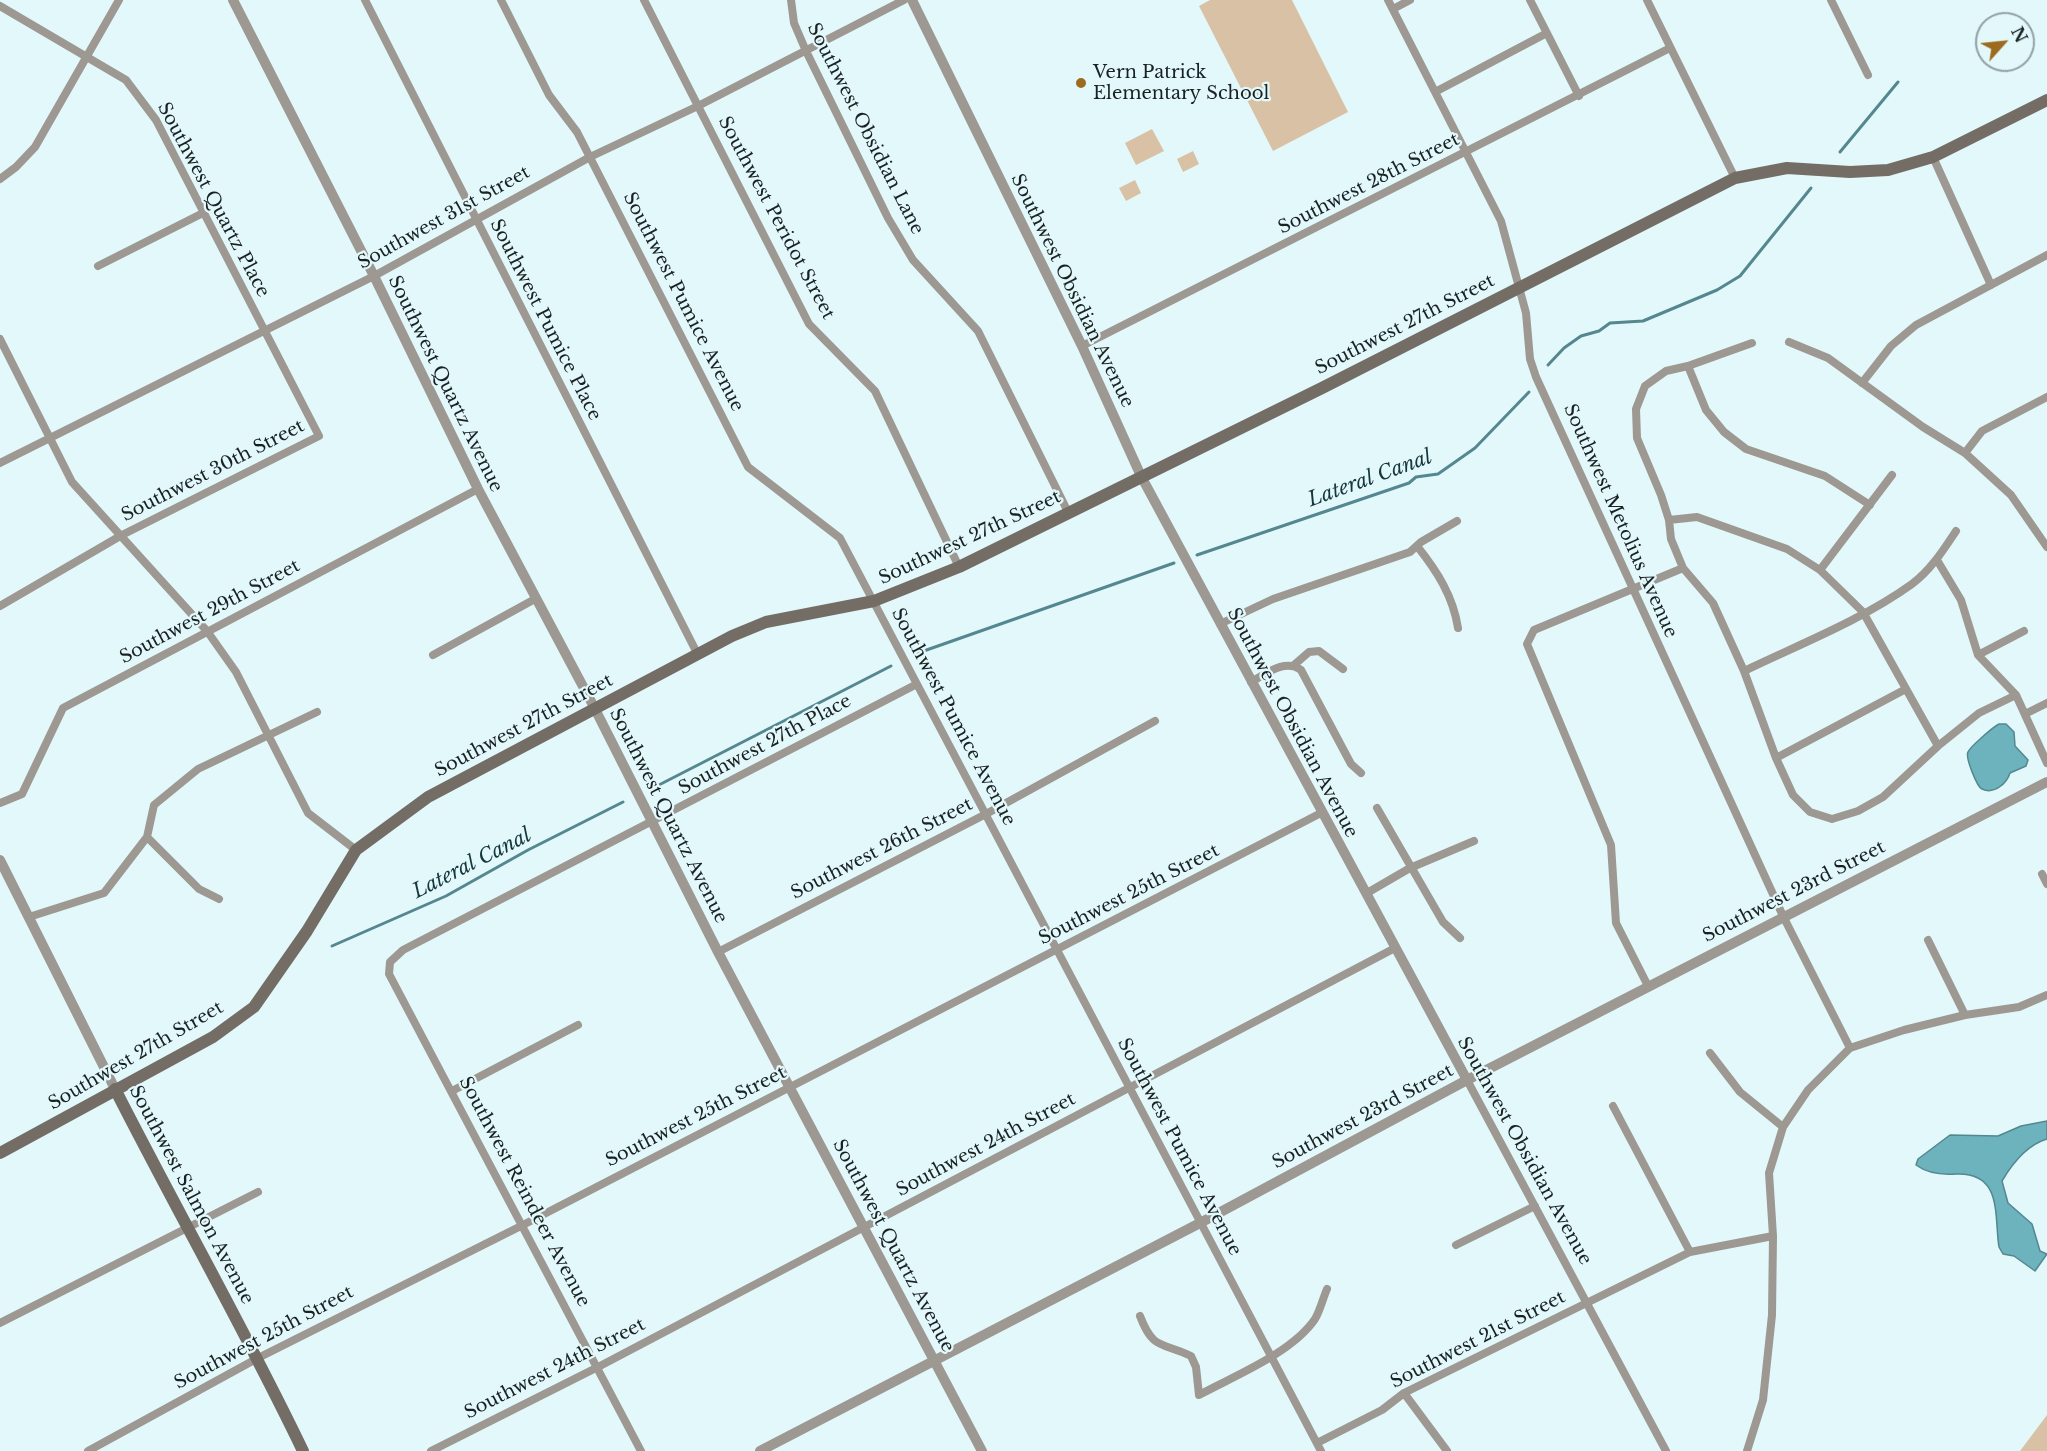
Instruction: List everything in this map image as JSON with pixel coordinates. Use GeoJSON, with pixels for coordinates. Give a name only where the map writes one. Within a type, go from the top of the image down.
{"type":"FeatureCollection","features":[{"type":"Feature","properties":{"kind":"main road","name":"Southwest 27th Street"},"geometry":{"type":"LineString","coordinates":[[0,1153],[213,1037],[254,1007],[307,931],[356,850],[428,797],[698,654],[766,622],[874,602],[959,567],[1322,388],[1735,178],[1787,168],[1850,172],[1888,170],[1933,157],[2047,100]]}},
{"type":"Feature","properties":{"kind":"main road","name":"Southwest Salmon Avenue"},"geometry":{"type":"LineString","coordinates":[[115,1089],[186,1228],[258,1358],[303,1451]]}},
{"type":"Feature","properties":{"kind":"street"},"geometry":{"type":"LineString","coordinates":[[0,179],[16,167],[35,147],[119,0]]}},
{"type":"Feature","properties":{"kind":"street","name":"Southwest Quartz Avenue"},"geometry":{"type":"LineString","coordinates":[[233,0],[374,276],[478,489],[595,709],[718,952],[982,1451]]}},
{"type":"Feature","properties":{"kind":"street","name":"Southwest Pumice Place"},"geometry":{"type":"LineString","coordinates":[[365,0],[698,654]]}},
{"type":"Feature","properties":{"kind":"street","name":"Southwest Pumice Avenue"},"geometry":{"type":"LineString","coordinates":[[501,0],[549,95],[577,132],[748,467],[840,538],[1319,1447]]}},
{"type":"Feature","properties":{"kind":"street","name":"Southwest Peridot Street"},"geometry":{"type":"LineString","coordinates":[[644,0],[810,324],[875,391],[959,567]]}},
{"type":"Feature","properties":{"kind":"street","name":"Southwest Obsidian Lane"},"geometry":{"type":"LineString","coordinates":[[791,0],[794,23],[806,51],[888,218],[914,260],[978,331],[1068,512]]}},
{"type":"Feature","properties":{"kind":"street","name":"Southwest 31st Street"},"geometry":{"type":"LineString","coordinates":[[0,463],[374,276],[590,157],[698,106],[904,0]]}},
{"type":"Feature","properties":{"kind":"street","name":"Southwest Obsidian Avenue"},"geometry":{"type":"LineString","coordinates":[[912,0],[1082,346],[1141,476],[1321,813],[1367,893],[1535,1206],[1590,1302],[1666,1451]]}},
{"type":"Feature","properties":{"kind":"street","name":"Southwest Metolius Avenue"},"geometry":{"type":"LineString","coordinates":[[1388,0],[1501,221],[1526,314],[1530,359],[1536,377],[1783,916],[1850,1048]]}},
{"type":"Feature","properties":{"kind":"street"},"geometry":{"type":"LineString","coordinates":[[1393,9],[1410,0]]}},
{"type":"Feature","properties":{"kind":"street"},"geometry":{"type":"LineString","coordinates":[[1530,0],[1578,96]]}},
{"type":"Feature","properties":{"kind":"street"},"geometry":{"type":"LineString","coordinates":[[1647,0],[1735,178]]}},
{"type":"Feature","properties":{"kind":"street"},"geometry":{"type":"LineString","coordinates":[[1835,1],[1868,75]]}},
{"type":"Feature","properties":{"kind":"street","name":"Southwest Quartz Place"},"geometry":{"type":"LineString","coordinates":[[0,6],[88,55],[126,80],[156,120],[262,330],[320,436]]}},
{"type":"Feature","properties":{"kind":"street"},"geometry":{"type":"LineString","coordinates":[[1434,92],[1547,33]]}},
{"type":"Feature","properties":{"kind":"street","name":"Southwest 28th Street"},"geometry":{"type":"LineString","coordinates":[[1082,346],[1466,154],[1670,48]]}},
{"type":"Feature","properties":{"kind":"street"},"geometry":{"type":"LineString","coordinates":[[1933,157],[1991,285]]}},
{"type":"Feature","properties":{"kind":"street"},"geometry":{"type":"LineString","coordinates":[[98,266],[203,213]]}},
{"type":"Feature","properties":{"kind":"street"},"geometry":{"type":"LineString","coordinates":[[1862,383],[1891,346],[1916,325],[2047,255]]}},
{"type":"Feature","properties":{"kind":"street"},"geometry":{"type":"LineString","coordinates":[[0,339],[72,482],[207,632],[236,672],[308,813],[356,850]]}},
{"type":"Feature","properties":{"kind":"street"},"geometry":{"type":"LineString","coordinates":[[1789,342],[1828,358],[1923,428],[1965,453],[2011,495],[2046,543]]}},
{"type":"Feature","properties":{"kind":"street"},"geometry":{"type":"LineString","coordinates":[[1752,344],[1688,366],[1666,371],[1645,386],[1636,410],[1637,438],[1669,520],[1671,539],[1683,567],[1713,603],[1744,671],[1776,758],[1793,795],[1810,812],[1832,819],[1858,811],[1883,797],[1938,746],[1979,713],[2016,695]]}},
{"type":"Feature","properties":{"kind":"street"},"geometry":{"type":"LineString","coordinates":[[1688,366],[1706,410],[1724,432],[1746,448],[1826,476],[1870,505]]}},
{"type":"Feature","properties":{"kind":"street"},"geometry":{"type":"LineString","coordinates":[[1965,453],[1982,431],[2047,397]]}},
{"type":"Feature","properties":{"kind":"street","name":"Southwest 30th Street"},"geometry":{"type":"LineString","coordinates":[[0,606],[122,535],[320,436]]}},
{"type":"Feature","properties":{"kind":"street"},"geometry":{"type":"LineString","coordinates":[[1820,570],[1892,475]]}},
{"type":"Feature","properties":{"kind":"street","name":"Southwest 29th Street"},"geometry":{"type":"LineString","coordinates":[[0,803],[22,794],[63,708],[478,489]]}},
{"type":"Feature","properties":{"kind":"street"},"geometry":{"type":"LineString","coordinates":[[1669,520],[1697,518],[1787,549],[1820,570],[1863,612],[1904,690],[1938,746]]}},
{"type":"Feature","properties":{"kind":"street"},"geometry":{"type":"LineString","coordinates":[[1220,624],[1273,599],[1377,566],[1410,552],[1457,521]]}},
{"type":"Feature","properties":{"kind":"street"},"geometry":{"type":"LineString","coordinates":[[1744,671],[1863,612],[1913,583],[1937,560],[1956,531]]}},
{"type":"Feature","properties":{"kind":"street"},"geometry":{"type":"LineString","coordinates":[[1417,546],[1447,589],[1456,611],[1458,628]]}},
{"type":"Feature","properties":{"kind":"street"},"geometry":{"type":"LineString","coordinates":[[1937,560],[1961,600],[1978,655],[2016,695],[2047,763]]}},
{"type":"Feature","properties":{"kind":"street"},"geometry":{"type":"LineString","coordinates":[[1648,986],[1616,922],[1611,845],[1527,644],[1534,630],[1683,567]]}},
{"type":"Feature","properties":{"kind":"street"},"geometry":{"type":"LineString","coordinates":[[433,656],[536,599]]}},
{"type":"Feature","properties":{"kind":"street"},"geometry":{"type":"LineString","coordinates":[[1978,655],[2024,631]]}},
{"type":"Feature","properties":{"kind":"street"},"geometry":{"type":"LineString","coordinates":[[1294,665],[1309,652],[1319,651],[1343,669]]}},
{"type":"Feature","properties":{"kind":"street"},"geometry":{"type":"LineString","coordinates":[[1251,682],[1284,665],[1294,665],[1300,670],[1351,765],[1361,773]]}},
{"type":"Feature","properties":{"kind":"street","name":"Southwest 27th Place"},"geometry":{"type":"LineString","coordinates":[[403,950],[917,684]]}},
{"type":"Feature","properties":{"kind":"street"},"geometry":{"type":"LineString","coordinates":[[1776,758],[1904,690]]}},
{"type":"Feature","properties":{"kind":"street"},"geometry":{"type":"LineString","coordinates":[[2025,714],[2047,703]]}},
{"type":"Feature","properties":{"kind":"street"},"geometry":{"type":"LineString","coordinates":[[29,917],[105,893],[147,837],[154,805],[198,769],[317,712]]}},
{"type":"Feature","properties":{"kind":"street","name":"Southwest 26th Street"},"geometry":{"type":"LineString","coordinates":[[718,952],[986,814],[1155,721]]}},
{"type":"Feature","properties":{"kind":"street","name":"Southwest 23rd Street"},"geometry":{"type":"LineString","coordinates":[[760,1451],[1200,1223],[1467,1080],[2047,782]]}},
{"type":"Feature","properties":{"kind":"street"},"geometry":{"type":"LineString","coordinates":[[1377,808],[1443,922],[1460,938]]}},
{"type":"Feature","properties":{"kind":"street","name":"Southwest 25th Street"},"geometry":{"type":"LineString","coordinates":[[88,1451],[258,1358],[1058,951],[1321,813]]}},
{"type":"Feature","properties":{"kind":"street"},"geometry":{"type":"LineString","coordinates":[[147,837],[199,889],[219,899]]}},
{"type":"Feature","properties":{"kind":"street"},"geometry":{"type":"LineString","coordinates":[[1367,893],[1410,868],[1474,841]]}},
{"type":"Feature","properties":{"kind":"street","name":"Southwest Salmon Avenue"},"geometry":{"type":"LineString","coordinates":[[0,860],[115,1089]]}},
{"type":"Feature","properties":{"kind":"street"},"geometry":{"type":"LineString","coordinates":[[2042,874],[2047,884]]}},
{"type":"Feature","properties":{"kind":"street"},"geometry":{"type":"LineString","coordinates":[[1928,940],[1965,1016]]}},
{"type":"Feature","properties":{"kind":"street","name":"Southwest 24th Street"},"geometry":{"type":"LineString","coordinates":[[431,1451],[598,1367],[1395,948]]}},
{"type":"Feature","properties":{"kind":"street","name":"Southwest Reindeer Avenue"},"geometry":{"type":"LineString","coordinates":[[403,950],[390,962],[389,974],[641,1451]]}},
{"type":"Feature","properties":{"kind":"street"},"geometry":{"type":"LineString","coordinates":[[1747,1451],[1763,1400],[1772,1315],[1773,1236],[1768,1173],[1783,1127],[1808,1090],[1850,1048],[1904,1030],[2019,1007],[2047,995]]}},
{"type":"Feature","properties":{"kind":"street"},"geometry":{"type":"LineString","coordinates":[[452,1092],[578,1025]]}},
{"type":"Feature","properties":{"kind":"street"},"geometry":{"type":"LineString","coordinates":[[1710,1053],[1740,1092],[1783,1127]]}},
{"type":"Feature","properties":{"kind":"street"},"geometry":{"type":"LineString","coordinates":[[1613,1106],[1690,1252]]}},
{"type":"Feature","properties":{"kind":"street"},"geometry":{"type":"LineString","coordinates":[[0,1323],[258,1192]]}},
{"type":"Feature","properties":{"kind":"street"},"geometry":{"type":"LineString","coordinates":[[1456,1245],[1535,1206]]}},
{"type":"Feature","properties":{"kind":"street","name":"Southwest 21st Street"},"geometry":{"type":"LineString","coordinates":[[1319,1447],[1382,1410],[1404,1393],[1690,1252],[1773,1236]]}},
{"type":"Feature","properties":{"kind":"street"},"geometry":{"type":"LineString","coordinates":[[1140,1316],[1148,1338],[1161,1346],[1191,1356],[1196,1367],[1199,1395],[1298,1338],[1315,1319],[1327,1289]]}},
{"type":"Feature","properties":{"kind":"street"},"geometry":{"type":"LineString","coordinates":[[1404,1393],[1447,1451]]}},
{"type":"Feature","properties":{"kind":"shaded area"},"geometry":{"type":"Polygon","coordinates":[[[1210,0],[1292,0],[1348,112],[1273,151],[1199,6],[1210,0]]]}},
{"type":"Feature","properties":{"kind":"shaded area"},"geometry":{"type":"Polygon","coordinates":[[[1152,129],[1164,151],[1136,165],[1125,143],[1152,129]]]}},
{"type":"Feature","properties":{"kind":"shaded area"},"geometry":{"type":"Polygon","coordinates":[[[1193,151],[1199,164],[1183,172],[1177,159],[1193,151]]]}},
{"type":"Feature","properties":{"kind":"shaded area"},"geometry":{"type":"Polygon","coordinates":[[[1135,180],[1141,193],[1126,201],[1119,188],[1135,180]]]}},
{"type":"Feature","properties":{"kind":"shaded area"},"geometry":{"type":"Polygon","coordinates":[[[2047,1415],[2047,1451],[2020,1451],[2047,1415]]]}},
{"type":"Feature","properties":{"kind":"water"},"geometry":{"type":"Polygon","coordinates":[[[1999,724],[2006,724],[2014,732],[2015,746],[2028,760],[2026,766],[2010,773],[1999,787],[1991,790],[1982,789],[1968,760],[1968,752],[1999,724]]]}},
{"type":"Feature","properties":{"kind":"water"},"geometry":{"type":"Polygon","coordinates":[[[2047,1121],[2047,1139],[2033,1146],[2021,1156],[2002,1181],[2008,1203],[2032,1224],[2040,1251],[2047,1254],[2035,1271],[2014,1256],[2003,1254],[1999,1247],[1993,1198],[1989,1188],[1982,1180],[1971,1175],[1935,1173],[1916,1165],[1918,1159],[1950,1135],[1998,1136],[2021,1126],[2047,1121]]]}},
{"type":"Feature","properties":{"kind":"waterway","name":"Lateral Canal"},"geometry":{"type":"LineString","coordinates":[[1840,152],[1898,82]]}},
{"type":"Feature","properties":{"kind":"waterway","name":"Lateral Canal"},"geometry":{"type":"LineString","coordinates":[[1548,365],[1564,348],[1581,336],[1599,331],[1610,323],[1643,321],[1717,290],[1740,276],[1811,188]]}},
{"type":"Feature","properties":{"kind":"waterway","name":"Lateral Canal"},"geometry":{"type":"LineString","coordinates":[[1197,555],[1409,483],[1416,477],[1438,474],[1475,448],[1529,392]]}},
{"type":"Feature","properties":{"kind":"waterway","name":"Lateral Canal"},"geometry":{"type":"LineString","coordinates":[[918,653],[1174,563]]}},
{"type":"Feature","properties":{"kind":"waterway","name":"Lateral Canal"},"geometry":{"type":"LineString","coordinates":[[653,788],[891,666]]}},
{"type":"Feature","properties":{"kind":"waterway","name":"Lateral Canal"},"geometry":{"type":"LineString","coordinates":[[332,946],[446,896],[528,850],[623,802]]}},
{"type":"Feature","properties":{"kind":"place","name":"Vern Patrick Elementary School"},"geometry":{"type":"Point","coordinates":[1081,83]}}]}
